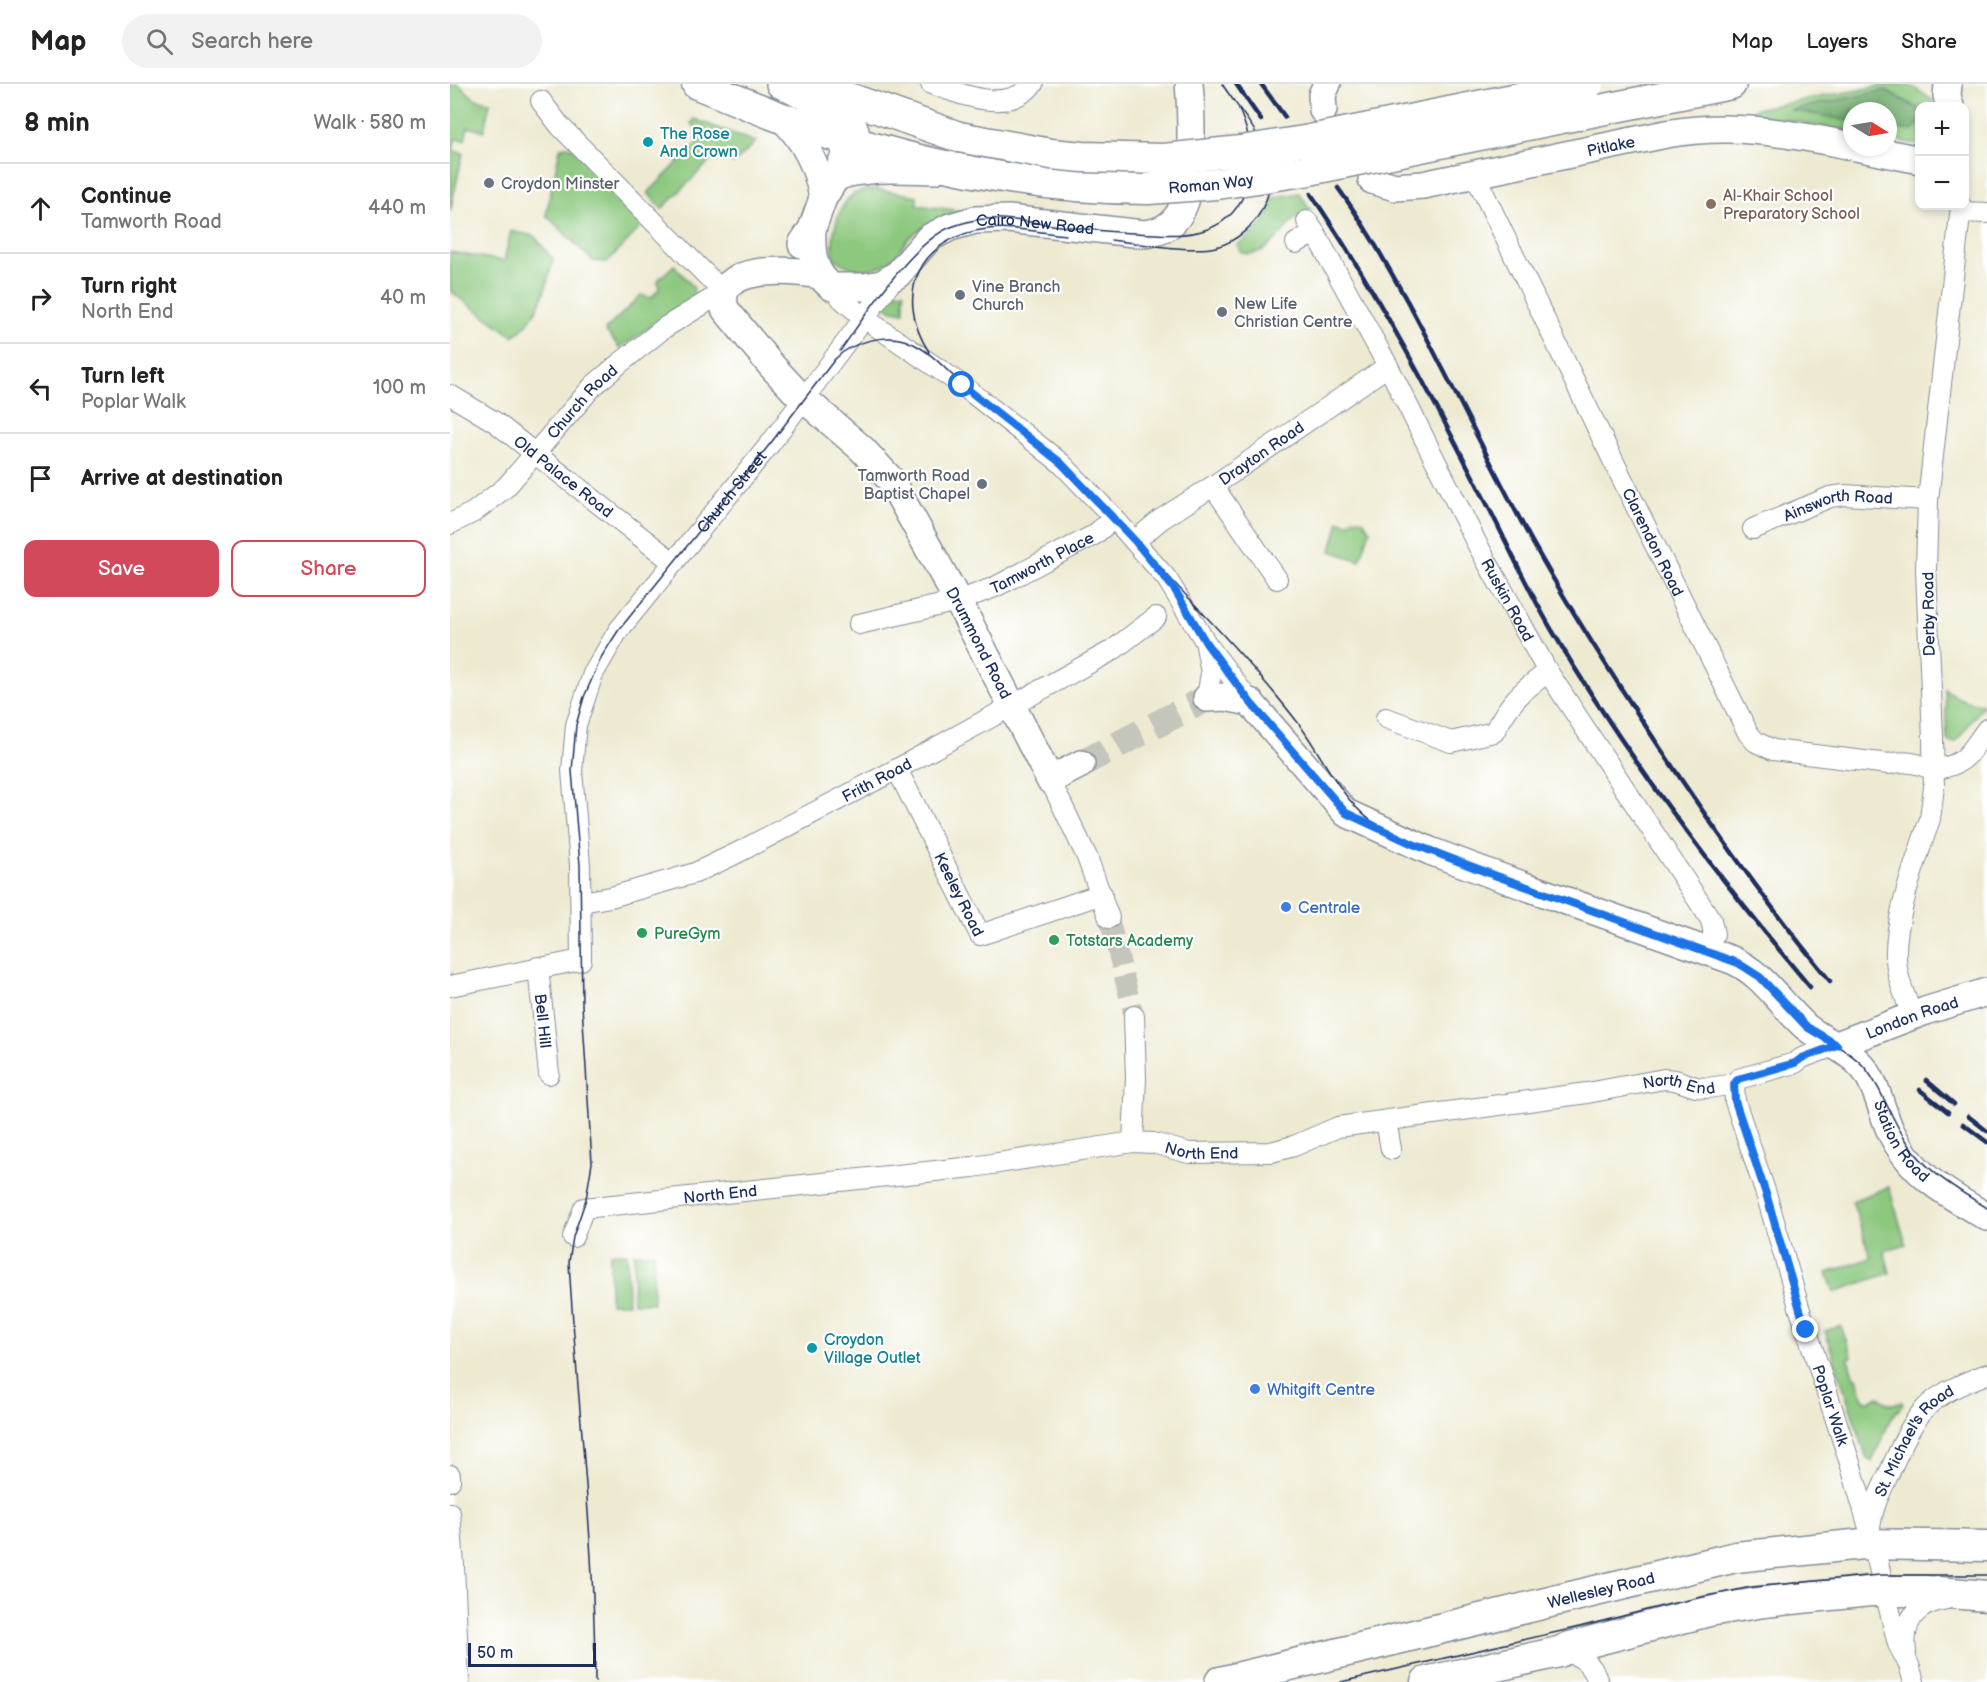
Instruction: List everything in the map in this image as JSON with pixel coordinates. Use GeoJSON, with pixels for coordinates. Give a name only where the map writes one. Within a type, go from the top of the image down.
{"type":"FeatureCollection","features":[{"type":"Feature","properties":{"kind":"main road","name":"Roman Way"},"geometry":{"type":"LineString","coordinates":[[697,84],[782,118],[852,141],[971,172],[1047,183],[1116,189],[1217,184],[1323,168],[1731,84]]}},
{"type":"Feature","properties":{"kind":"main road","name":"Roman Way"},"geometry":{"type":"LineString","coordinates":[[810,84],[959,137],[1051,154],[1164,159],[1241,151],[1310,140],[1588,84]]}},
{"type":"Feature","properties":{"kind":"main road","name":"Wellesley Road"},"geometry":{"type":"LineString","coordinates":[[1220,1682],[1515,1612],[1704,1564],[1871,1537],[1987,1545]]}},
{"type":"Feature","properties":{"kind":"main road"},"geometry":{"type":"LineString","coordinates":[[1426,1682],[1559,1652],[1570,1647],[1709,1611],[1764,1602],[1883,1590],[1979,1595]]}},
{"type":"Feature","properties":{"kind":"street"},"geometry":{"type":"LineString","coordinates":[[780,84],[850,118],[855,130],[812,229],[803,243],[782,261],[728,284],[723,292],[723,301],[730,317],[804,399]]}},
{"type":"Feature","properties":{"kind":"street"},"geometry":{"type":"LineString","coordinates":[[931,84],[985,100],[1004,100],[1024,94],[1033,84]]}},
{"type":"Feature","properties":{"kind":"street","name":"Cairo New Road"},"geometry":{"type":"LineString","coordinates":[[864,318],[930,238],[963,223],[996,219],[1147,234],[1165,228],[1177,218],[1186,200],[1191,166],[1189,84]]}},
{"type":"Feature","properties":{"kind":"street"},"geometry":{"type":"LineString","coordinates":[[541,101],[560,126],[723,292]]}},
{"type":"Feature","properties":{"kind":"street"},"geometry":{"type":"LineString","coordinates":[[782,118],[805,146],[818,174],[829,187]]}},
{"type":"Feature","properties":{"kind":"street","name":"Pitlake"},"geometry":{"type":"LineString","coordinates":[[1372,180],[1405,188],[1658,135],[1701,129],[1762,129],[1843,145]]}},
{"type":"Feature","properties":{"kind":"street","name":"Pitlake"},"geometry":{"type":"LineString","coordinates":[[1897,155],[1915,159]]}},
{"type":"Feature","properties":{"kind":"street"},"geometry":{"type":"LineString","coordinates":[[829,187],[850,172],[868,169],[971,172]]}},
{"type":"Feature","properties":{"kind":"street","name":"Clarendon Road"},"geometry":{"type":"LineString","coordinates":[[1475,175],[1604,442],[1749,733],[1756,742],[1773,750],[1889,765],[1898,762],[1918,763],[1934,770]]}},
{"type":"Feature","properties":{"kind":"street","name":"Derby Road"},"geometry":{"type":"LineString","coordinates":[[1912,1016],[1899,978],[1895,948],[1899,921],[1930,819],[1934,770],[1927,580],[1928,500],[1961,210]]}},
{"type":"Feature","properties":{"kind":"street"},"geometry":{"type":"LineString","coordinates":[[1968,210],[1987,213]]}},
{"type":"Feature","properties":{"kind":"street","name":"Ruskin Road"},"geometry":{"type":"LineString","coordinates":[[1296,243],[1311,227],[1388,366],[1476,542],[1548,672],[1711,920],[1714,934],[1705,951]]}},
{"type":"Feature","properties":{"kind":"street"},"geometry":{"type":"LineString","coordinates":[[812,229],[812,251],[825,281],[864,318],[962,385],[1061,463],[1135,541],[1175,590],[1206,643],[1250,702]]}},
{"type":"Feature","properties":{"kind":"street","name":"Cairo New Road"},"geometry":{"type":"LineString","coordinates":[[759,272],[791,270],[825,281],[874,285],[882,284],[898,274]]}},
{"type":"Feature","properties":{"kind":"street","name":"Church Road"},"geometry":{"type":"LineString","coordinates":[[450,524],[474,512],[497,494],[593,387],[619,364],[664,328],[723,292]]}},
{"type":"Feature","properties":{"kind":"street","name":"Church Street"},"geometry":{"type":"LineString","coordinates":[[538,967],[581,960],[580,865],[572,771],[573,750],[579,716],[593,674],[602,656],[618,632],[804,399],[864,318]]}},
{"type":"Feature","properties":{"kind":"street","name":"Drayton Road"},"geometry":{"type":"LineString","coordinates":[[1135,541],[1160,520],[1388,366]]}},
{"type":"Feature","properties":{"kind":"street","name":"Old Palace Road"},"geometry":{"type":"LineString","coordinates":[[450,395],[495,422],[674,563]]}},
{"type":"Feature","properties":{"kind":"street","name":"Drummond Road"},"geometry":{"type":"LineString","coordinates":[[804,399],[862,448],[886,474],[958,601],[1050,780],[1087,857],[1109,918]]}},
{"type":"Feature","properties":{"kind":"street"},"geometry":{"type":"LineString","coordinates":[[1213,486],[1277,579]]}},
{"type":"Feature","properties":{"kind":"street","name":"Ainsworth Road"},"geometry":{"type":"LineString","coordinates":[[1753,529],[1830,497],[1844,495],[1928,500]]}},
{"type":"Feature","properties":{"kind":"street","name":"Tamworth Place"},"geometry":{"type":"LineString","coordinates":[[859,624],[958,601],[994,587],[1077,545],[1094,535],[1114,518]]}},
{"type":"Feature","properties":{"kind":"street","name":"Frith Road"},"geometry":{"type":"LineString","coordinates":[[581,902],[611,897],[695,873],[1013,707],[1113,650],[1156,617]]}},
{"type":"Feature","properties":{"kind":"street"},"geometry":{"type":"LineString","coordinates":[[1206,643],[1211,673],[1207,698],[1225,697],[1250,702]]}},
{"type":"Feature","properties":{"kind":"street"},"geometry":{"type":"LineString","coordinates":[[1386,718],[1412,737],[1451,742],[1494,732],[1507,708],[1523,690],[1548,672]]}},
{"type":"Feature","properties":{"kind":"street","name":"Station Road"},"geometry":{"type":"LineString","coordinates":[[1250,702],[1346,813],[1422,847],[1494,875],[1732,960],[1753,971],[1807,1027],[1837,1045],[1866,1071],[1890,1130],[1910,1163],[1920,1174],[1987,1217]]}},
{"type":"Feature","properties":{"kind":"street"},"geometry":{"type":"LineString","coordinates":[[1934,770],[1953,766],[1966,759],[1987,729]]}},
{"type":"Feature","properties":{"kind":"street"},"geometry":{"type":"LineString","coordinates":[[1050,780],[1081,764]]}},
{"type":"Feature","properties":{"kind":"street","name":"Keeley Road"},"geometry":{"type":"LineString","coordinates":[[897,769],[980,935],[1102,894]]}},
{"type":"Feature","properties":{"kind":"street"},"geometry":{"type":"LineString","coordinates":[[450,986],[538,967]]}},
{"type":"Feature","properties":{"kind":"street","name":"Bell Hill"},"geometry":{"type":"LineString","coordinates":[[538,967],[549,1074]]}},
{"type":"Feature","properties":{"kind":"street","name":"London Road"},"geometry":{"type":"LineString","coordinates":[[1837,1045],[1912,1016],[1987,992]]}},
{"type":"Feature","properties":{"kind":"street"},"geometry":{"type":"LineString","coordinates":[[1134,1017],[1136,1041],[1134,1134]]}},
{"type":"Feature","properties":{"kind":"street","name":"North End"},"geometry":{"type":"LineString","coordinates":[[573,1237],[584,1208],[974,1167],[1134,1134],[1153,1143],[1189,1153],[1272,1152],[1294,1146],[1338,1127],[1587,1093],[1664,1079],[1708,1088],[1734,1084],[1738,1079],[1788,1065],[1837,1045]]}},
{"type":"Feature","properties":{"kind":"street","name":"Poplar Walk"},"geometry":{"type":"LineString","coordinates":[[1734,1084],[1735,1101],[1871,1537],[1898,1644],[1906,1657],[1914,1682]]}},
{"type":"Feature","properties":{"kind":"street"},"geometry":{"type":"LineString","coordinates":[[1386,1121],[1392,1149]]}},
{"type":"Feature","properties":{"kind":"street","name":"St. Michael's Road"},"geometry":{"type":"LineString","coordinates":[[1871,1537],[1871,1514],[1876,1499],[1920,1413],[1940,1395],[1987,1374]]}},
{"type":"Feature","properties":{"kind":"street"},"geometry":{"type":"LineString","coordinates":[[450,1475],[450,1481]]}},
{"type":"Feature","properties":{"kind":"street"},"geometry":{"type":"LineString","coordinates":[[450,1513],[459,1682]]}},
{"type":"Feature","properties":{"kind":"street"},"geometry":{"type":"LineString","coordinates":[[1906,1657],[1907,1630],[1916,1611],[1930,1603],[1979,1595]]}},
{"type":"Feature","properties":{"kind":"street"},"geometry":{"type":"LineString","coordinates":[[1559,1652],[1583,1658],[1598,1682]]}},
{"type":"Feature","properties":{"kind":"green space"},"geometry":{"type":"Polygon","coordinates":[[[450,84],[458,84],[474,98],[490,103],[484,131],[468,127],[465,140],[455,139],[453,151],[463,153],[450,212],[450,84]]]}},
{"type":"Feature","properties":{"kind":"green space"},"geometry":{"type":"Polygon","coordinates":[[[1892,84],[1914,88],[1933,102],[1915,102],[1915,144],[1897,141],[1897,102],[1843,102],[1843,130],[1754,114],[1754,109],[1892,84]]]}},
{"type":"Feature","properties":{"kind":"green space"},"geometry":{"type":"Polygon","coordinates":[[[1886,90],[1915,107],[1915,128],[1912,131],[1897,128],[1897,102],[1843,102],[1843,119],[1790,110],[1886,90]]]}},
{"type":"Feature","properties":{"kind":"green space"},"geometry":{"type":"Polygon","coordinates":[[[694,119],[756,142],[733,164],[720,151],[662,209],[648,193],[704,136],[691,123],[694,119]]]}},
{"type":"Feature","properties":{"kind":"green space"},"geometry":{"type":"Polygon","coordinates":[[[565,146],[573,147],[640,216],[641,226],[607,262],[593,261],[546,215],[560,149],[565,146]]]}},
{"type":"Feature","properties":{"kind":"green space"},"geometry":{"type":"Polygon","coordinates":[[[877,189],[917,196],[917,205],[963,211],[921,229],[909,238],[888,263],[865,270],[849,267],[835,259],[833,252],[834,234],[839,214],[854,194],[877,189]]]}},
{"type":"Feature","properties":{"kind":"green space"},"geometry":{"type":"Polygon","coordinates":[[[1299,193],[1311,210],[1297,218],[1266,248],[1251,254],[1242,253],[1237,245],[1261,225],[1269,213],[1273,198],[1299,193]]]}},
{"type":"Feature","properties":{"kind":"green space"},"geometry":{"type":"Polygon","coordinates":[[[511,231],[534,236],[553,259],[545,291],[536,312],[513,336],[450,291],[450,252],[504,261],[511,231]]]}},
{"type":"Feature","properties":{"kind":"green space"},"geometry":{"type":"Polygon","coordinates":[[[674,265],[693,287],[692,298],[620,348],[605,330],[641,295],[651,298],[659,289],[658,280],[674,265]]]}},
{"type":"Feature","properties":{"kind":"green space"},"geometry":{"type":"Polygon","coordinates":[[[894,292],[904,292],[904,312],[889,309],[884,305],[894,292]]]}},
{"type":"Feature","properties":{"kind":"green space"},"geometry":{"type":"Polygon","coordinates":[[[1354,518],[1363,520],[1370,530],[1360,561],[1331,551],[1339,521],[1348,523],[1354,518]]]}},
{"type":"Feature","properties":{"kind":"green space"},"geometry":{"type":"Polygon","coordinates":[[[1945,689],[1963,700],[1984,704],[1956,742],[1947,740],[1945,689]]]}},
{"type":"Feature","properties":{"kind":"green space"},"geometry":{"type":"Polygon","coordinates":[[[1889,1187],[1906,1244],[1884,1251],[1890,1273],[1834,1292],[1827,1273],[1871,1258],[1852,1201],[1889,1187]]]}},
{"type":"Feature","properties":{"kind":"green space"},"geometry":{"type":"Polygon","coordinates":[[[610,1253],[627,1253],[628,1303],[610,1303],[610,1253]]]}},
{"type":"Feature","properties":{"kind":"green space"},"geometry":{"type":"Polygon","coordinates":[[[634,1253],[654,1253],[653,1303],[633,1303],[634,1253]]]}},
{"type":"Feature","properties":{"kind":"green space"},"geometry":{"type":"Polygon","coordinates":[[[1841,1326],[1852,1357],[1848,1359],[1854,1378],[1857,1377],[1862,1397],[1867,1402],[1879,1396],[1886,1403],[1902,1402],[1903,1404],[1890,1420],[1872,1462],[1867,1459],[1825,1331],[1841,1326]]]}},
{"type":"Feature","properties":{"kind":"tunnel"},"geometry":{"type":"LineString","coordinates":[[1081,764],[1207,698]]}},
{"type":"Feature","properties":{"kind":"tunnel"},"geometry":{"type":"LineString","coordinates":[[1109,918],[1134,1016]]}},
{"type":"Feature","properties":{"kind":"tram line"},"geometry":{"type":"LineString","coordinates":[[1111,240],[1164,247],[1206,249],[1231,241],[1255,220],[1269,191],[1271,179],[1269,162],[1255,132],[1222,84]]}},
{"type":"Feature","properties":{"kind":"tram line"},"geometry":{"type":"LineString","coordinates":[[840,351],[905,264],[936,235],[959,224],[977,220],[1001,219],[1101,231],[1168,235],[1199,232],[1213,227],[1237,208],[1249,181],[1251,150],[1239,109]]}},
{"type":"Feature","properties":{"kind":"tram line"},"geometry":{"type":"LineString","coordinates":[[929,352],[918,330],[913,309],[913,289],[919,271],[930,256],[945,243],[964,234],[998,228],[1066,235]]}},
{"type":"Feature","properties":{"kind":"tram line"},"geometry":{"type":"LineString","coordinates":[[595,1682],[589,1524],[569,1262],[573,1237],[586,1199],[592,1163],[582,1005],[580,865],[572,771],[576,725],[584,697],[602,656],[618,631],[770,444],[835,359],[850,348],[870,340],[900,339],[918,346],[963,386],[1070,472],[1260,676],[1299,724],[1349,799],[1370,820],[1393,835],[1434,853],[1742,965],[1769,987],[1808,1027],[1859,1061],[1872,1077],[1899,1129],[1921,1160],[1941,1178],[1987,1208]]}},
{"type":"Feature","properties":{"kind":"tram line"},"geometry":{"type":"LineString","coordinates":[[1341,1682],[1751,1587],[1880,1575],[1987,1575]]}},
{"type":"Feature","properties":{"kind":"railway"},"geometry":{"type":"LineString","coordinates":[[1236,84],[1261,120]]}},
{"type":"Feature","properties":{"kind":"railway"},"geometry":{"type":"LineString","coordinates":[[1261,84],[1285,117]]}},
{"type":"Feature","properties":{"kind":"railway"},"geometry":{"type":"LineString","coordinates":[[1338,188],[1367,232],[1411,308],[1530,538],[1585,631],[1710,821],[1756,886],[1830,981]]}},
{"type":"Feature","properties":{"kind":"railway"},"geometry":{"type":"LineString","coordinates":[[1311,194],[1359,268],[1403,345],[1535,600],[1581,679],[1674,815],[1810,987]]}},
{"type":"Feature","properties":{"kind":"railway"},"geometry":{"type":"LineString","coordinates":[[1926,1080],[1954,1104]]}},
{"type":"Feature","properties":{"kind":"railway"},"geometry":{"type":"LineString","coordinates":[[1920,1090],[1948,1112]]}},
{"type":"Feature","properties":{"kind":"railway"},"geometry":{"type":"LineString","coordinates":[[1968,1116],[1987,1131]]}},
{"type":"Feature","properties":{"kind":"railway"},"geometry":{"type":"LineString","coordinates":[[1963,1124],[1987,1142]]}},
{"type":"Feature","properties":{"kind":"place","name":"The Rose And Crown"},"geometry":{"type":"Point","coordinates":[648,142]}},
{"type":"Feature","properties":{"kind":"place","name":"Croydon Minster"},"geometry":{"type":"Point","coordinates":[489,183]}},
{"type":"Feature","properties":{"kind":"place","name":"Al-Khair School Preparatory School"},"geometry":{"type":"Point","coordinates":[1711,204]}},
{"type":"Feature","properties":{"kind":"place","name":"Vine Branch Church"},"geometry":{"type":"Point","coordinates":[960,295]}},
{"type":"Feature","properties":{"kind":"place","name":"New Life Christian Centre"},"geometry":{"type":"Point","coordinates":[1222,312]}},
{"type":"Feature","properties":{"kind":"place","name":"Tamworth Road Baptist Chapel"},"geometry":{"type":"Point","coordinates":[982,484]}},
{"type":"Feature","properties":{"kind":"place","name":"Centrale"},"geometry":{"type":"Point","coordinates":[1286,907]}},
{"type":"Feature","properties":{"kind":"place","name":"PureGym"},"geometry":{"type":"Point","coordinates":[642,933]}},
{"type":"Feature","properties":{"kind":"place","name":"Totstars Academy"},"geometry":{"type":"Point","coordinates":[1054,940]}},
{"type":"Feature","properties":{"kind":"place","name":"Croydon Village Outlet"},"geometry":{"type":"Point","coordinates":[812,1348]}},
{"type":"Feature","properties":{"kind":"place","name":"Whitgift Centre"},"geometry":{"type":"Point","coordinates":[1255,1389]}},
{"type":"Feature","properties":{"kind":"route"},"geometry":{"type":"LineString","coordinates":[[962,385],[1061,463],[1135,541],[1175,590],[1206,643],[1250,702],[1346,813],[1413,844],[1494,875],[1732,960],[1760,977],[1807,1027],[1837,1045],[1802,1058],[1795,1063],[1738,1079],[1734,1084],[1733,1095],[1767,1197],[1806,1330]]}}]}
